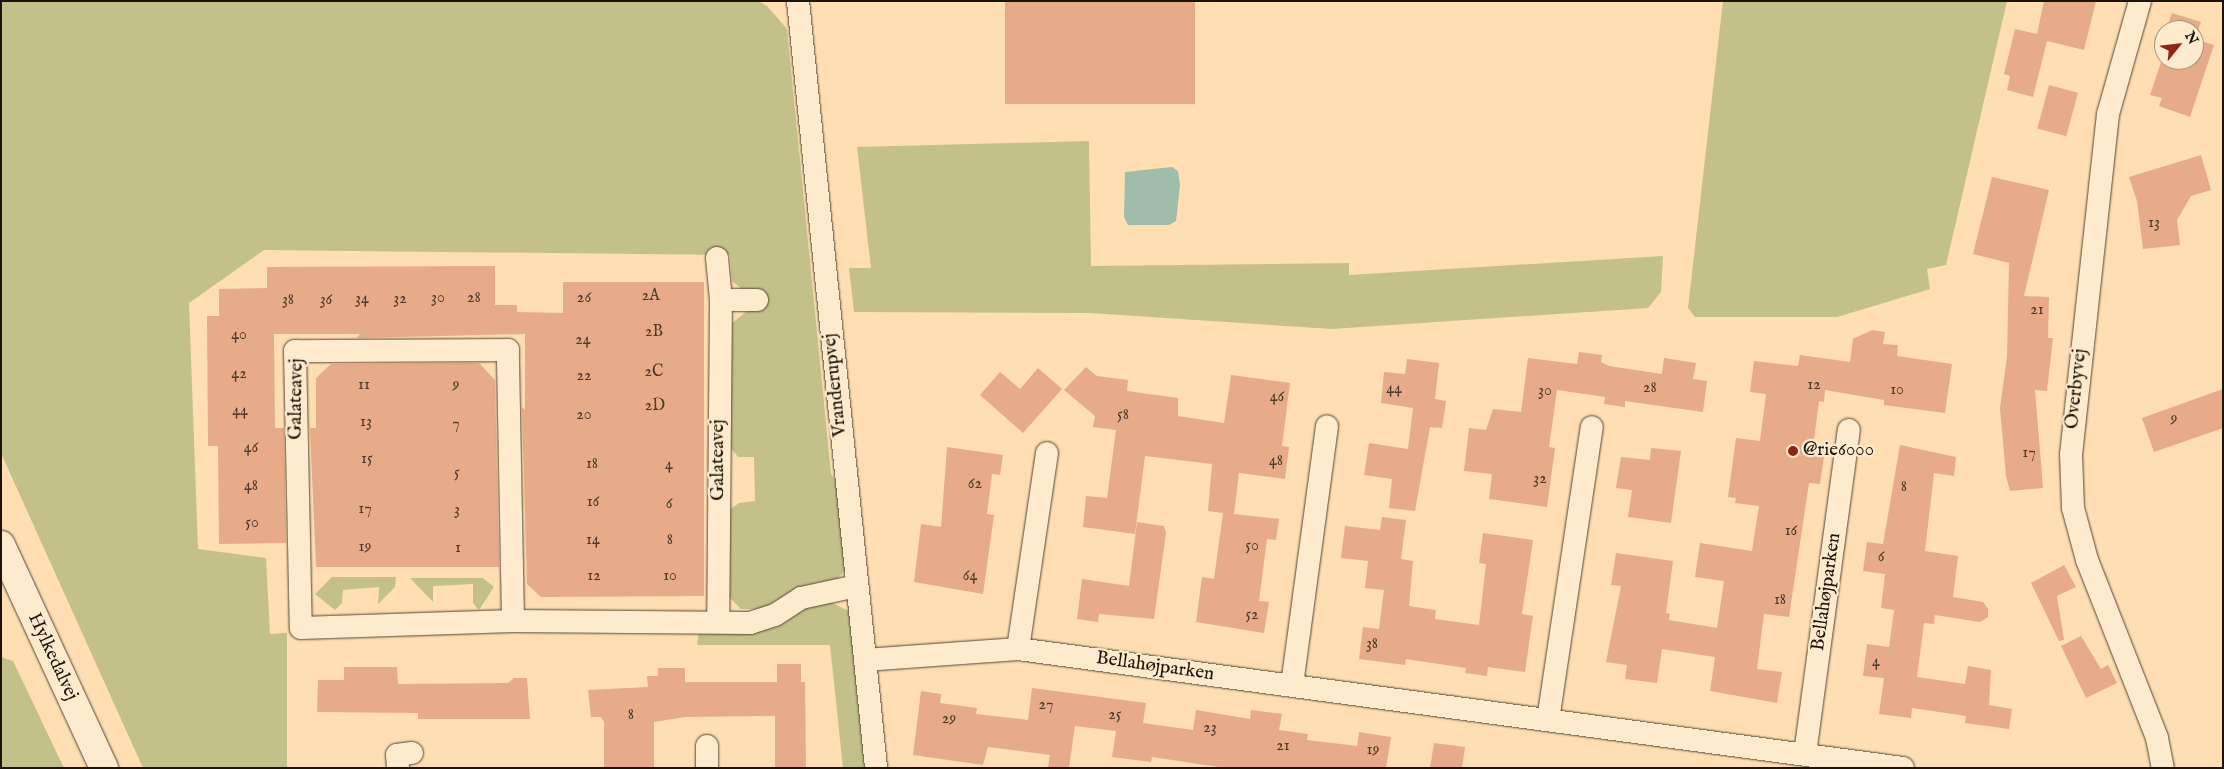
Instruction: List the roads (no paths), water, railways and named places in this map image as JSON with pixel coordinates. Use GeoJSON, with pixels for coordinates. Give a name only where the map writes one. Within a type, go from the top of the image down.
{"type":"FeatureCollection","features":[{"type":"Feature","properties":{"kind":"street","name":"Vranderupvej"},"geometry":{"type":"LineString","coordinates":[[798,1],[876,768]]}},
{"type":"Feature","properties":{"kind":"street","name":"Overbyvej"},"geometry":{"type":"LineString","coordinates":[[2140,1],[2108,114],[2071,463],[2073,508],[2087,560],[2139,687],[2163,768]]}},
{"type":"Feature","properties":{"kind":"street","name":"Galateavej"},"geometry":{"type":"LineString","coordinates":[[717,258],[720,300],[718,621]]}},
{"type":"Feature","properties":{"kind":"street"},"geometry":{"type":"LineString","coordinates":[[720,300],[757,300]]}},
{"type":"Feature","properties":{"kind":"street","name":"Galateavej"},"geometry":{"type":"LineString","coordinates":[[513,621],[508,350],[294,351],[302,628],[513,621],[718,621],[750,623],[775,615],[801,598],[857,586]]}},
{"type":"Feature","properties":{"kind":"street"},"geometry":{"type":"LineString","coordinates":[[1292,685],[1327,426]]}},
{"type":"Feature","properties":{"kind":"street"},"geometry":{"type":"LineString","coordinates":[[1548,720],[1592,426]]}},
{"type":"Feature","properties":{"kind":"street","name":"Bellahøjparken"},"geometry":{"type":"LineString","coordinates":[[1805,754],[1849,430]]}},
{"type":"Feature","properties":{"kind":"street"},"geometry":{"type":"LineString","coordinates":[[1018,649],[1047,453]]}},
{"type":"Feature","properties":{"kind":"street","name":"Hylkedalvej"},"geometry":{"type":"LineString","coordinates":[[1,545],[104,768]]}},
{"type":"Feature","properties":{"kind":"street","name":"Bellahøjparken"},"geometry":{"type":"LineString","coordinates":[[865,660],[1018,649],[1903,768]]}},
{"type":"Feature","properties":{"kind":"place","name":"@rie6000"},"geometry":{"type":"Point","coordinates":[1793,451]}}]}
